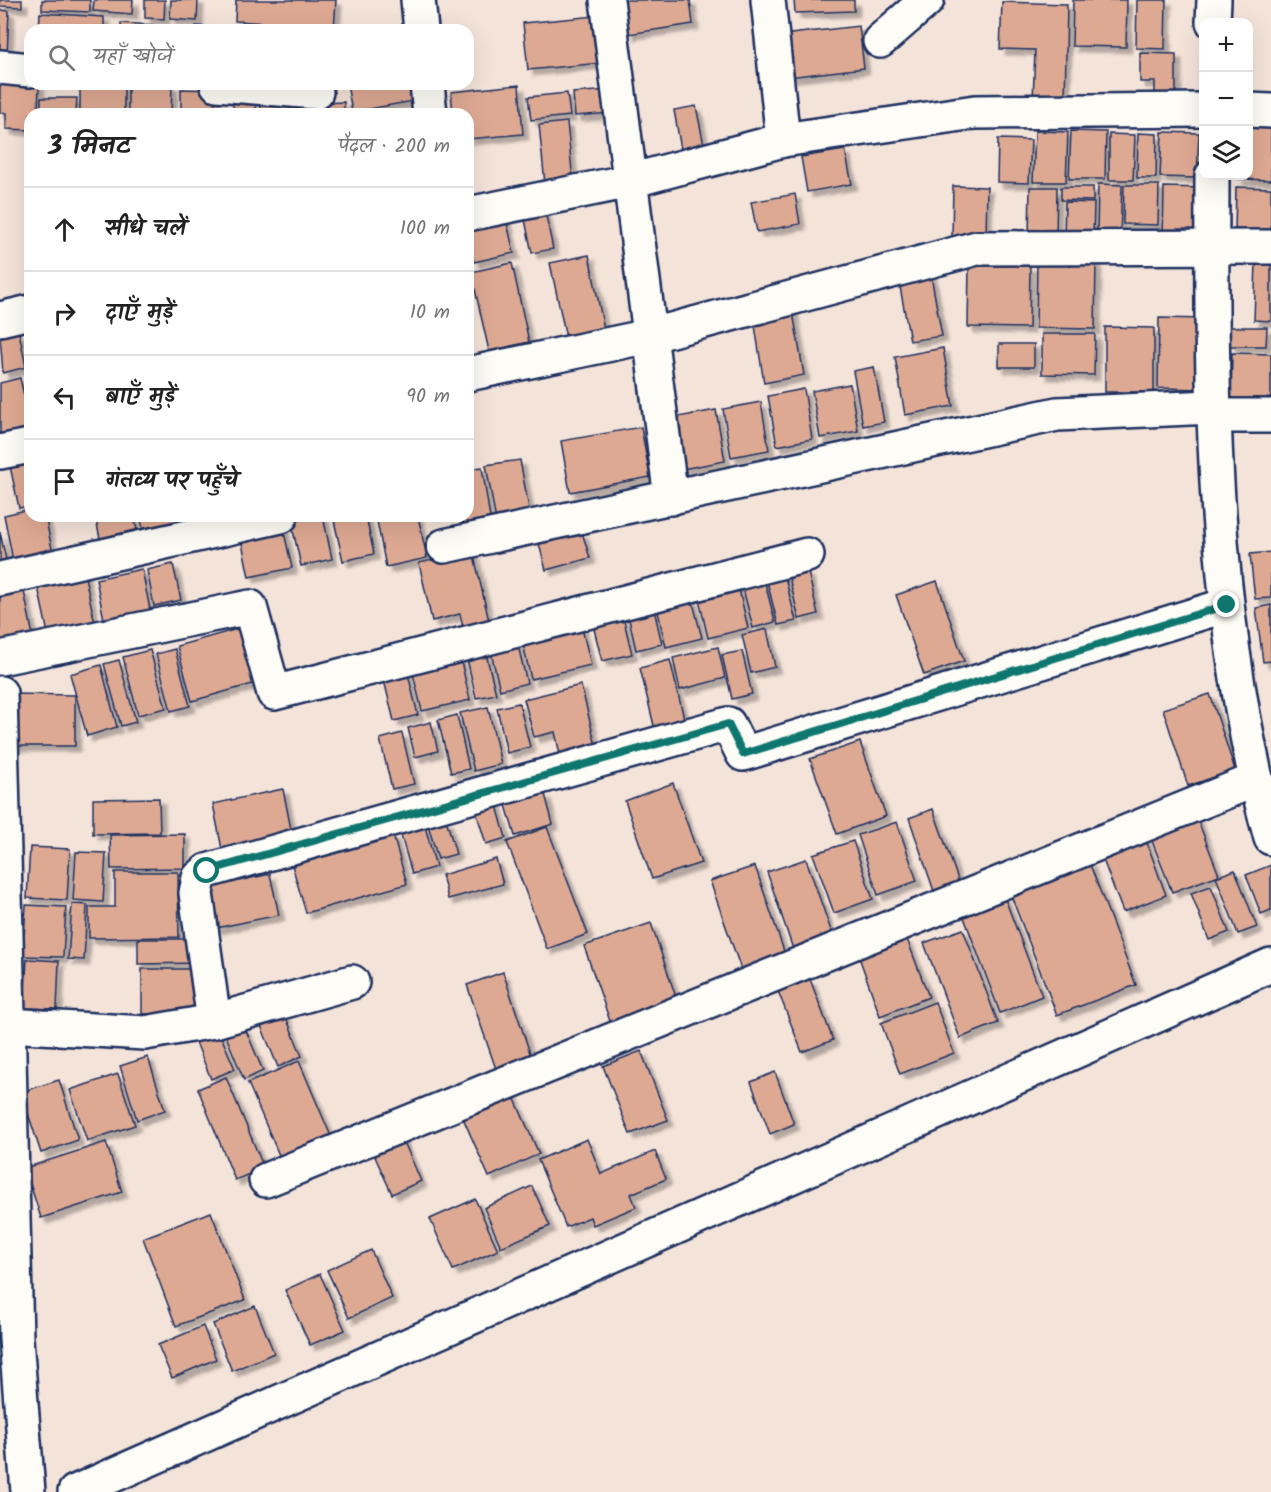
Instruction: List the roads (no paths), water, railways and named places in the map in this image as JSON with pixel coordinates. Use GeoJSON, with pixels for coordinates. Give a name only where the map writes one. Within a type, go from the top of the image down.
{"type":"FeatureCollection","features":[{"type":"Feature","properties":{"kind":"street"},"geometry":{"type":"LineString","coordinates":[[418,0],[420,24]]}},
{"type":"Feature","properties":{"kind":"street"},"geometry":{"type":"LineString","coordinates":[[607,0],[671,498]]}},
{"type":"Feature","properties":{"kind":"street"},"geometry":{"type":"LineString","coordinates":[[768,0],[783,140]]}},
{"type":"Feature","properties":{"kind":"street"},"geometry":{"type":"LineString","coordinates":[[880,40],[927,0]]}},
{"type":"Feature","properties":{"kind":"street"},"geometry":{"type":"LineString","coordinates":[[1213,18],[1214,0]]}},
{"type":"Feature","properties":{"kind":"street"},"geometry":{"type":"LineString","coordinates":[[0,67],[24,69]]}},
{"type":"Feature","properties":{"kind":"street"},"geometry":{"type":"LineString","coordinates":[[291,90],[316,92]]}},
{"type":"Feature","properties":{"kind":"street"},"geometry":{"type":"LineString","coordinates":[[428,90],[429,108]]}},
{"type":"Feature","properties":{"kind":"street"},"geometry":{"type":"LineString","coordinates":[[474,213],[630,181],[783,140],[975,112],[1199,110]]}},
{"type":"Feature","properties":{"kind":"street"},"geometry":{"type":"LineString","coordinates":[[1253,110],[1271,111]]}},
{"type":"Feature","properties":{"kind":"street"},"geometry":{"type":"LineString","coordinates":[[1212,180],[1213,411],[1227,605],[1255,780],[1271,838]]}},
{"type":"Feature","properties":{"kind":"street"},"geometry":{"type":"LineString","coordinates":[[474,373],[649,336],[977,248],[1271,247]]}},
{"type":"Feature","properties":{"kind":"street"},"geometry":{"type":"LineString","coordinates":[[0,319],[24,313]]}},
{"type":"Feature","properties":{"kind":"street"},"geometry":{"type":"LineString","coordinates":[[444,546],[1057,414],[1213,411],[1271,416]]}},
{"type":"Feature","properties":{"kind":"street"},"geometry":{"type":"LineString","coordinates":[[0,452],[24,447]]}},
{"type":"Feature","properties":{"kind":"street"},"geometry":{"type":"LineString","coordinates":[[0,579],[254,522]]}},
{"type":"Feature","properties":{"kind":"street"},"geometry":{"type":"LineString","coordinates":[[0,658],[250,607],[273,693],[807,555]]}},
{"type":"Feature","properties":{"kind":"street"},"geometry":{"type":"LineString","coordinates":[[214,1021],[196,892],[199,878],[207,871],[728,724],[743,754],[1227,605]]}},
{"type":"Feature","properties":{"kind":"street"},"geometry":{"type":"LineString","coordinates":[[0,693],[7,1024],[8,1338],[28,1492]]}},
{"type":"Feature","properties":{"kind":"street"},"geometry":{"type":"LineString","coordinates":[[266,1180],[1255,780]]}},
{"type":"Feature","properties":{"kind":"street"},"geometry":{"type":"LineString","coordinates":[[75,1492],[1271,965]]}},
{"type":"Feature","properties":{"kind":"street"},"geometry":{"type":"LineString","coordinates":[[7,1024],[145,1033],[214,1021],[352,981]]}}]}
